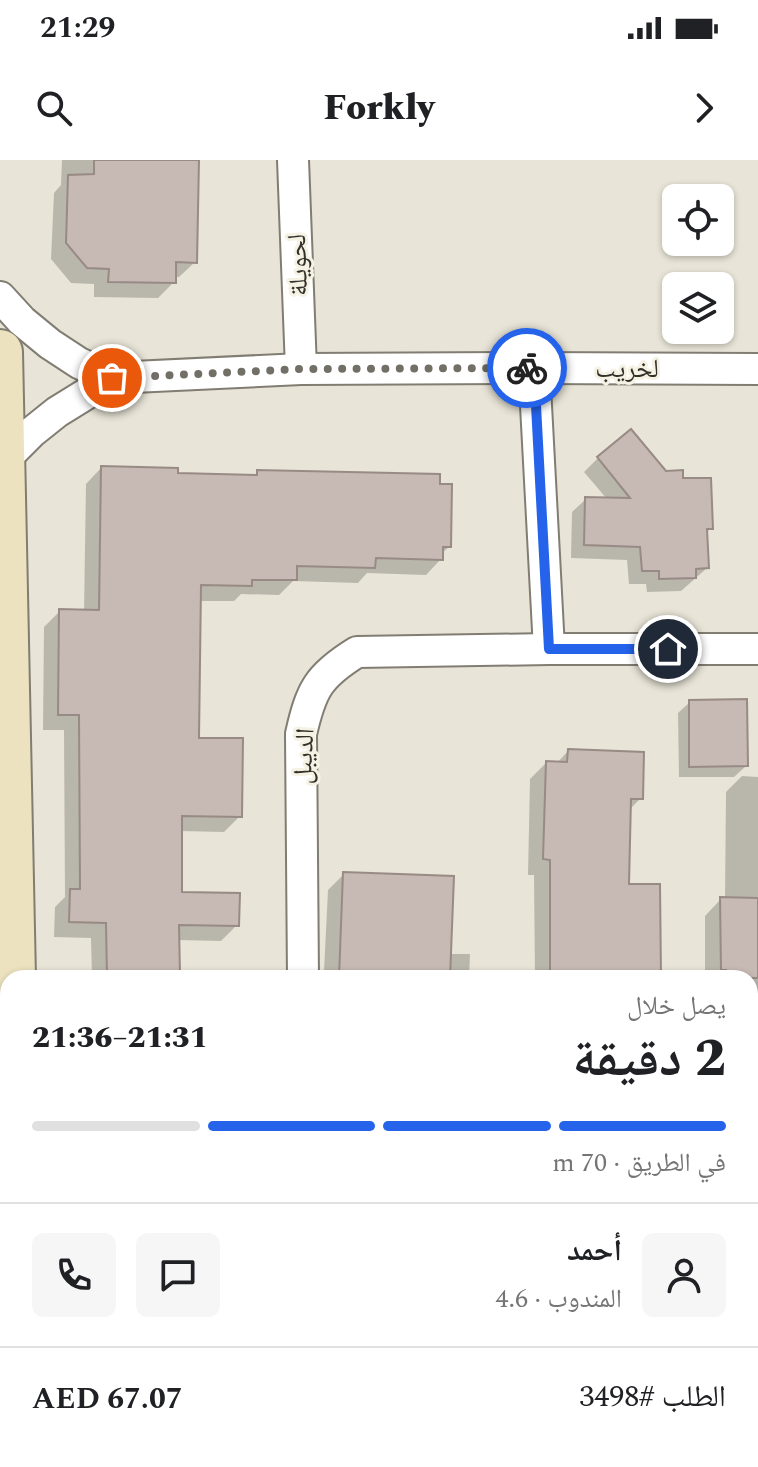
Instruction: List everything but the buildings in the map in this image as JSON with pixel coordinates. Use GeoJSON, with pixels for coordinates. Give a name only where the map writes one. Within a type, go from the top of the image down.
{"type":"FeatureCollection","features":[{"type":"Feature","properties":{"kind":"main road"},"geometry":{"type":"LineString","coordinates":[[0,352],[13,970]]}},
{"type":"Feature","properties":{"kind":"street","name":"لحويلة"},"geometry":{"type":"LineString","coordinates":[[293,160],[301,369]]}},
{"type":"Feature","properties":{"kind":"street","name":"لخريب"},"geometry":{"type":"LineString","coordinates":[[0,297],[22,321],[50,344],[79,363],[112,378],[301,369],[758,369]]}},
{"type":"Feature","properties":{"kind":"street"},"geometry":{"type":"LineString","coordinates":[[534,368],[549,649]]}},
{"type":"Feature","properties":{"kind":"street","name":"لخريب"},"geometry":{"type":"LineString","coordinates":[[2,462],[57,412],[112,378]]}},
{"type":"Feature","properties":{"kind":"street","name":"الديبل"},"geometry":{"type":"LineString","coordinates":[[303,970],[301,734],[308,706],[333,667],[357,652],[758,649]]}},
{"type":"Feature","properties":{"kind":"way so far"},"geometry":{"type":"LineString","coordinates":[[112,378],[301,369],[527,368]]}},
{"type":"Feature","properties":{"kind":"route"},"geometry":{"type":"LineString","coordinates":[[527,368],[534,368],[549,649],[668,649]]}}]}
